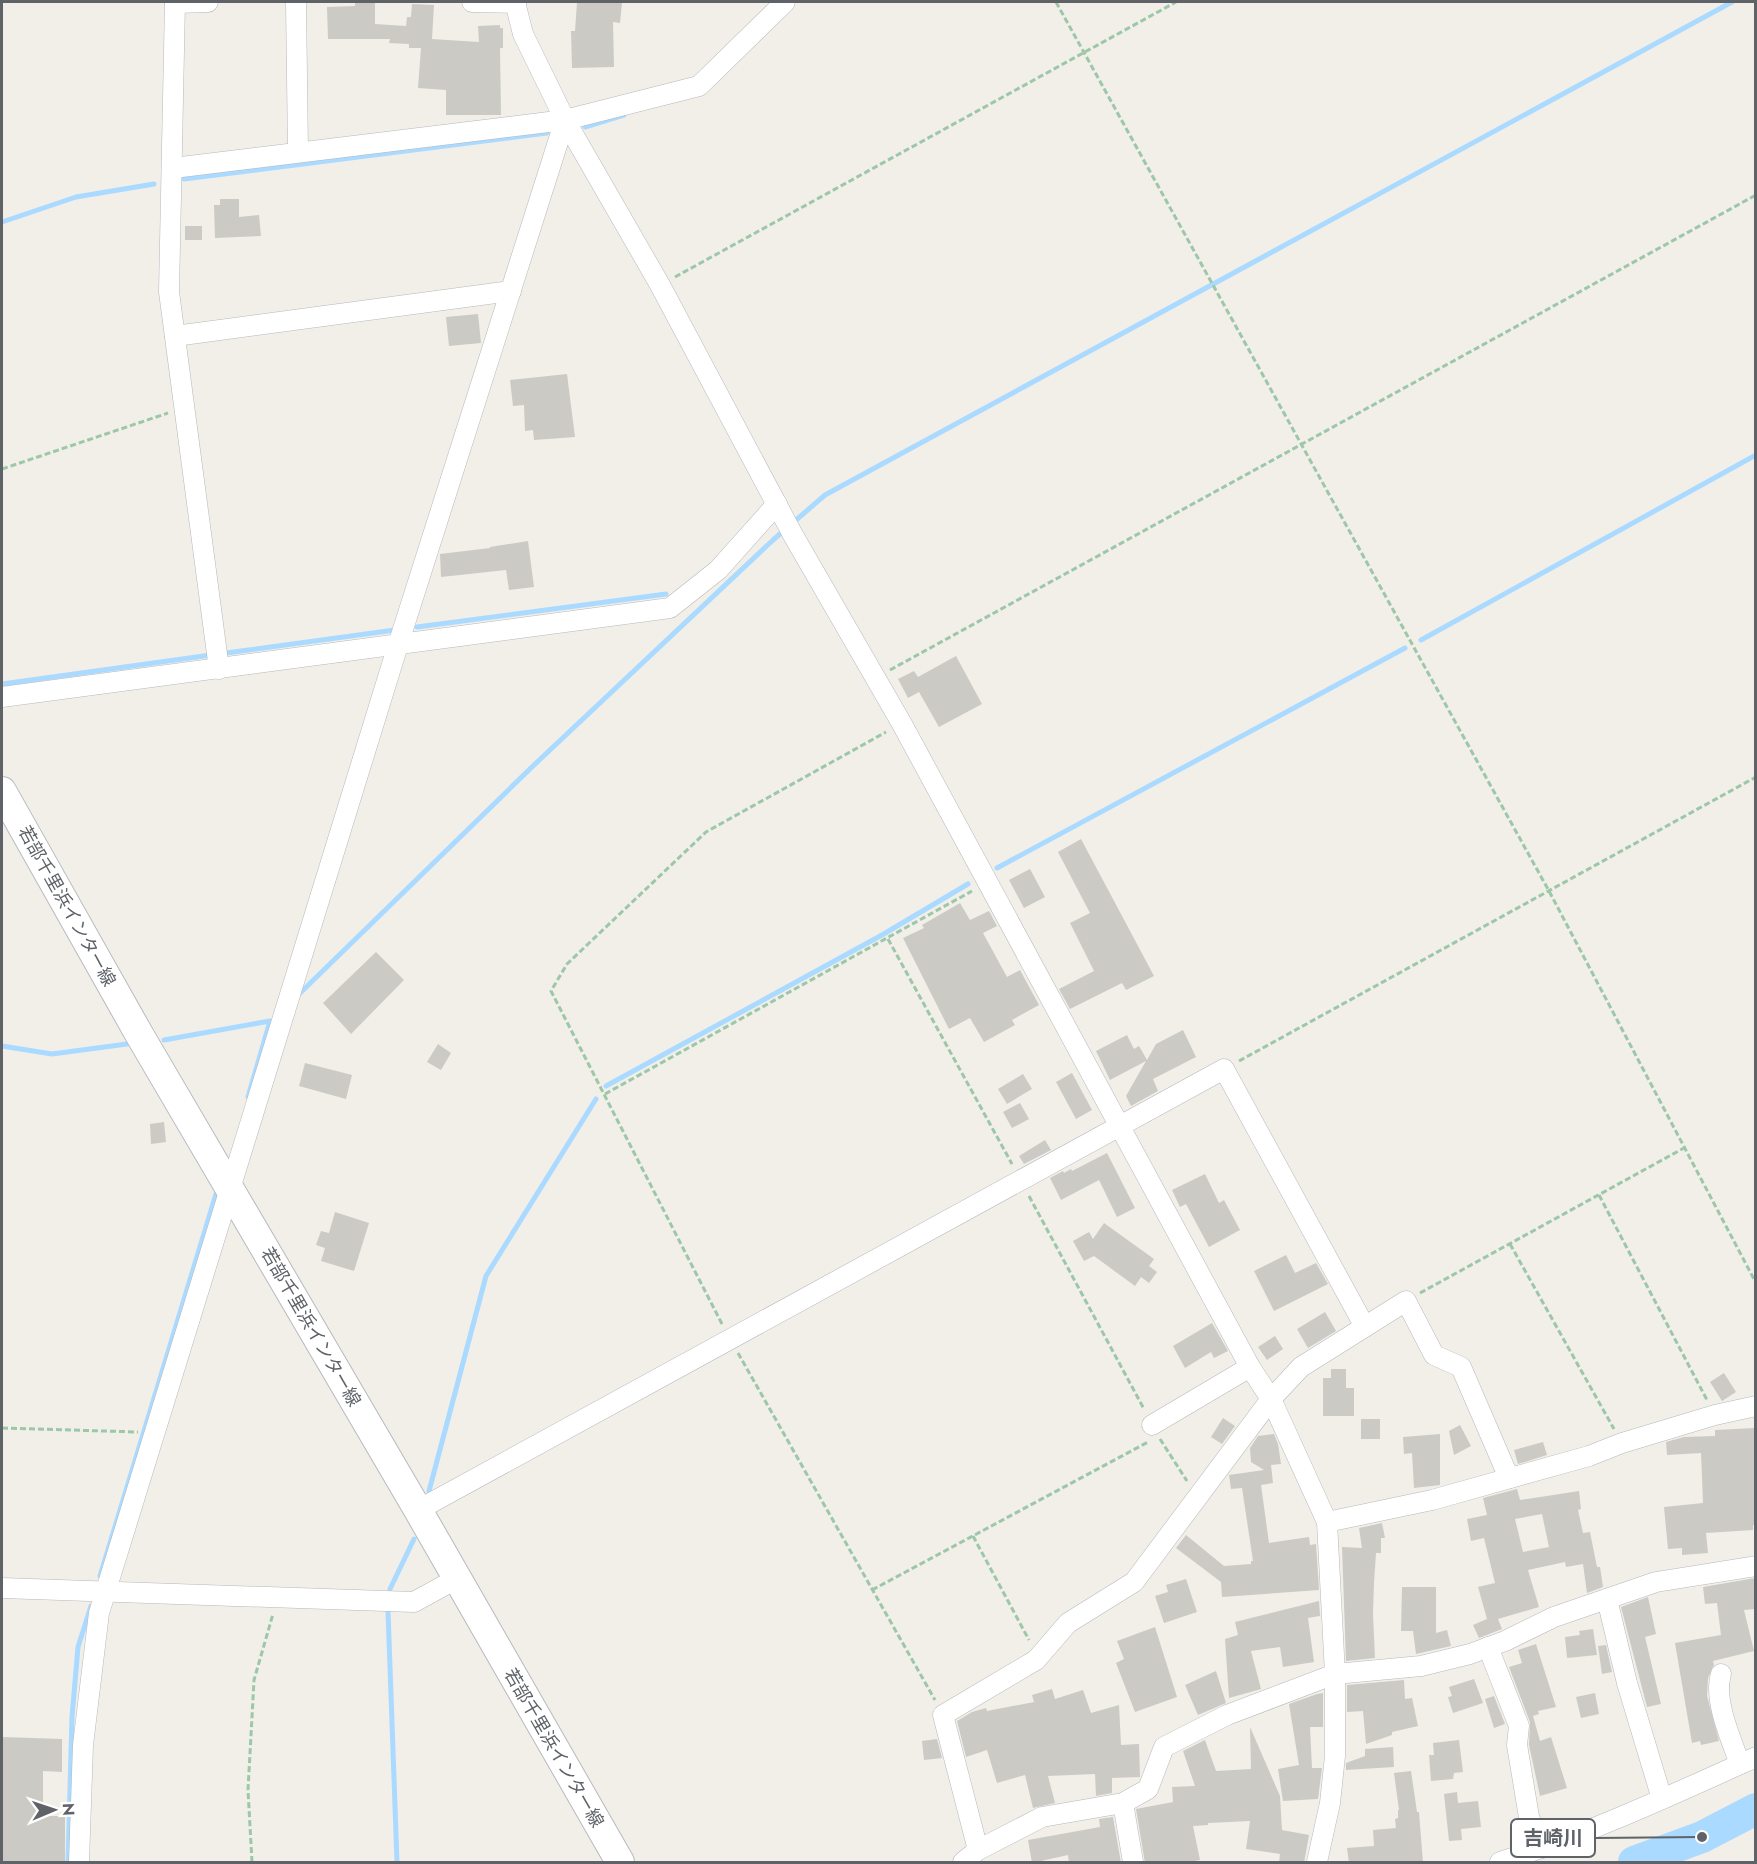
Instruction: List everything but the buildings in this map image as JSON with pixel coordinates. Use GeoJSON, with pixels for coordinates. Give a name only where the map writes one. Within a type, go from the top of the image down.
{"type":"FeatureCollection","features":[{"type":"Feature","properties":{"kind":"main road","name":"若部千里浜インター線"},"geometry":{"type":"LineString","coordinates":[[2,791],[133,1024],[418,1510],[620,1863]]}},
{"type":"Feature","properties":{"kind":"street"},"geometry":{"type":"LineString","coordinates":[[208,2],[175,2],[169,292],[219,669]]}},
{"type":"Feature","properties":{"kind":"street"},"geometry":{"type":"LineString","coordinates":[[296,2],[298,152]]}},
{"type":"Feature","properties":{"kind":"street"},"geometry":{"type":"LineString","coordinates":[[472,2],[515,2],[523,34],[565,120],[660,285],[793,535],[902,724],[1250,1367],[1271,1399],[1327,1522],[1335,1674],[1335,1755],[1330,1803],[1317,1863]]}},
{"type":"Feature","properties":{"kind":"street"},"geometry":{"type":"LineString","coordinates":[[173,168],[565,120],[699,86],[785,2]]}},
{"type":"Feature","properties":{"kind":"street"},"geometry":{"type":"LineString","coordinates":[[79,1863],[83,1745],[99,1613],[398,645],[565,120]]}},
{"type":"Feature","properties":{"kind":"street"},"geometry":{"type":"LineString","coordinates":[[175,336],[511,291]]}},
{"type":"Feature","properties":{"kind":"street"},"geometry":{"type":"LineString","coordinates":[[2,697],[670,608],[718,570],[780,510]]}},
{"type":"Feature","properties":{"kind":"street"},"geometry":{"type":"LineString","coordinates":[[418,1510],[1224,1069],[1365,1328]]}},
{"type":"Feature","properties":{"kind":"street"},"geometry":{"type":"LineString","coordinates":[[1509,1478],[1461,1367],[1434,1355],[1406,1301],[1301,1366],[1271,1399],[1134,1582],[1068,1623],[1038,1657],[943,1715],[971,1856],[1042,1817],[1123,1803],[1148,1789],[1164,1747],[1227,1715],[1335,1674],[1421,1666],[1470,1654],[1554,1617],[1656,1582],[1755,1566]]}},
{"type":"Feature","properties":{"kind":"street"},"geometry":{"type":"LineString","coordinates":[[1155,1430],[1250,1367]]}},
{"type":"Feature","properties":{"kind":"street"},"geometry":{"type":"LineString","coordinates":[[1327,1522],[1432,1500],[1589,1456],[1622,1443],[1715,1414],[1755,1406]]}},
{"type":"Feature","properties":{"kind":"street"},"geometry":{"type":"LineString","coordinates":[[2,1588],[414,1602],[456,1579]]}},
{"type":"Feature","properties":{"kind":"street"},"geometry":{"type":"LineString","coordinates":[[1608,1599],[1627,1683],[1662,1799]]}},
{"type":"Feature","properties":{"kind":"street"},"geometry":{"type":"LineString","coordinates":[[1488,1647],[1519,1726],[1517,1745],[1529,1816],[1542,1848]]}},
{"type":"Feature","properties":{"kind":"street"},"geometry":{"type":"LineString","coordinates":[[1500,1863],[1662,1799],[1748,1760],[1728,1730],[1717,1686],[1721,1674]]}},
{"type":"Feature","properties":{"kind":"street"},"geometry":{"type":"LineString","coordinates":[[1123,1803],[1133,1863]]}},
{"type":"Feature","properties":{"kind":"path"},"geometry":{"type":"LineString","coordinates":[[1056,2],[1549,891],[1755,1282]]}},
{"type":"Feature","properties":{"kind":"path"},"geometry":{"type":"LineString","coordinates":[[660,285],[1176,2]]}},
{"type":"Feature","properties":{"kind":"path"},"geometry":{"type":"LineString","coordinates":[[875,678],[1755,195]]}},
{"type":"Feature","properties":{"kind":"path"},"geometry":{"type":"LineString","coordinates":[[2,469],[185,407]]}},
{"type":"Feature","properties":{"kind":"path"},"geometry":{"type":"LineString","coordinates":[[902,724],[706,832],[567,964],[551,991],[730,1338],[943,1715]]}},
{"type":"Feature","properties":{"kind":"path"},"geometry":{"type":"LineString","coordinates":[[1224,1069],[1755,777]]}},
{"type":"Feature","properties":{"kind":"path"},"geometry":{"type":"LineString","coordinates":[[605,1094],[987,883]]}},
{"type":"Feature","properties":{"kind":"path"},"geometry":{"type":"LineString","coordinates":[[888,939],[1155,1430],[1198,1498]]}},
{"type":"Feature","properties":{"kind":"path"},"geometry":{"type":"LineString","coordinates":[[1406,1301],[1684,1148]]}},
{"type":"Feature","properties":{"kind":"path"},"geometry":{"type":"LineString","coordinates":[[1599,1195],[1715,1414]]}},
{"type":"Feature","properties":{"kind":"path"},"geometry":{"type":"LineString","coordinates":[[1510,1244],[1622,1443]]}},
{"type":"Feature","properties":{"kind":"path"},"geometry":{"type":"LineString","coordinates":[[2,1428],[136,1432]]}},
{"type":"Feature","properties":{"kind":"path"},"geometry":{"type":"LineString","coordinates":[[872,1590],[973,1536],[1155,1430]]}},
{"type":"Feature","properties":{"kind":"path"},"geometry":{"type":"LineString","coordinates":[[973,1536],[1038,1657]]}},
{"type":"Feature","properties":{"kind":"path"},"geometry":{"type":"LineString","coordinates":[[252,1863],[248,1790],[254,1680],[278,1598]]}},
{"type":"Feature","properties":{"kind":"waterway"},"geometry":{"type":"LineString","coordinates":[[296,997],[534,765],[773,540],[825,495],[1732,2]]}},
{"type":"Feature","properties":{"kind":"waterway"},"geometry":{"type":"LineString","coordinates":[[585,127],[624,115]]}},
{"type":"Feature","properties":{"kind":"waterway"},"geometry":{"type":"LineString","coordinates":[[184,179],[547,133]]}},
{"type":"Feature","properties":{"kind":"waterway"},"geometry":{"type":"LineString","coordinates":[[2,222],[76,197],[154,184]]}},
{"type":"Feature","properties":{"kind":"waterway"},"geometry":{"type":"LineString","coordinates":[[1421,640],[1756,455]]}},
{"type":"Feature","properties":{"kind":"waterway"},"geometry":{"type":"LineString","coordinates":[[417,627],[666,594]]}},
{"type":"Feature","properties":{"kind":"waterway"},"geometry":{"type":"LineString","coordinates":[[226,653],[395,630]]}},
{"type":"Feature","properties":{"kind":"waterway"},"geometry":{"type":"LineString","coordinates":[[997,868],[1405,648]]}},
{"type":"Feature","properties":{"kind":"waterway"},"geometry":{"type":"LineString","coordinates":[[2,684],[211,655]]}},
{"type":"Feature","properties":{"kind":"waterway"},"geometry":{"type":"LineString","coordinates":[[606,1086],[882,935],[968,884]]}},
{"type":"Feature","properties":{"kind":"waterway"},"geometry":{"type":"LineString","coordinates":[[164,1040],[270,1021],[248,1097]]}},
{"type":"Feature","properties":{"kind":"waterway"},"geometry":{"type":"LineString","coordinates":[[2,1046],[52,1054],[127,1044]]}},
{"type":"Feature","properties":{"kind":"waterway"},"geometry":{"type":"LineString","coordinates":[[429,1491],[486,1276],[596,1099]]}},
{"type":"Feature","properties":{"kind":"waterway"},"geometry":{"type":"LineString","coordinates":[[100,1576],[216,1194]]}},
{"type":"Feature","properties":{"kind":"waterway"},"geometry":{"type":"LineString","coordinates":[[390,1589],[414,1539]]}},
{"type":"Feature","properties":{"kind":"waterway"},"geometry":{"type":"LineString","coordinates":[[68,1862],[72,1717],[78,1647],[91,1606]]}},
{"type":"Feature","properties":{"kind":"waterway"},"geometry":{"type":"LineString","coordinates":[[388,1611],[397,1862]]}},
{"type":"Feature","properties":{"kind":"waterway"},"geometry":{"type":"LineString","coordinates":[[1634,1862],[1702,1837],[1756,1809]]}},
{"type":"Feature","properties":{"kind":"place","name":"吉崎川"},"geometry":{"type":"Point","coordinates":[1702,1837]}}]}
